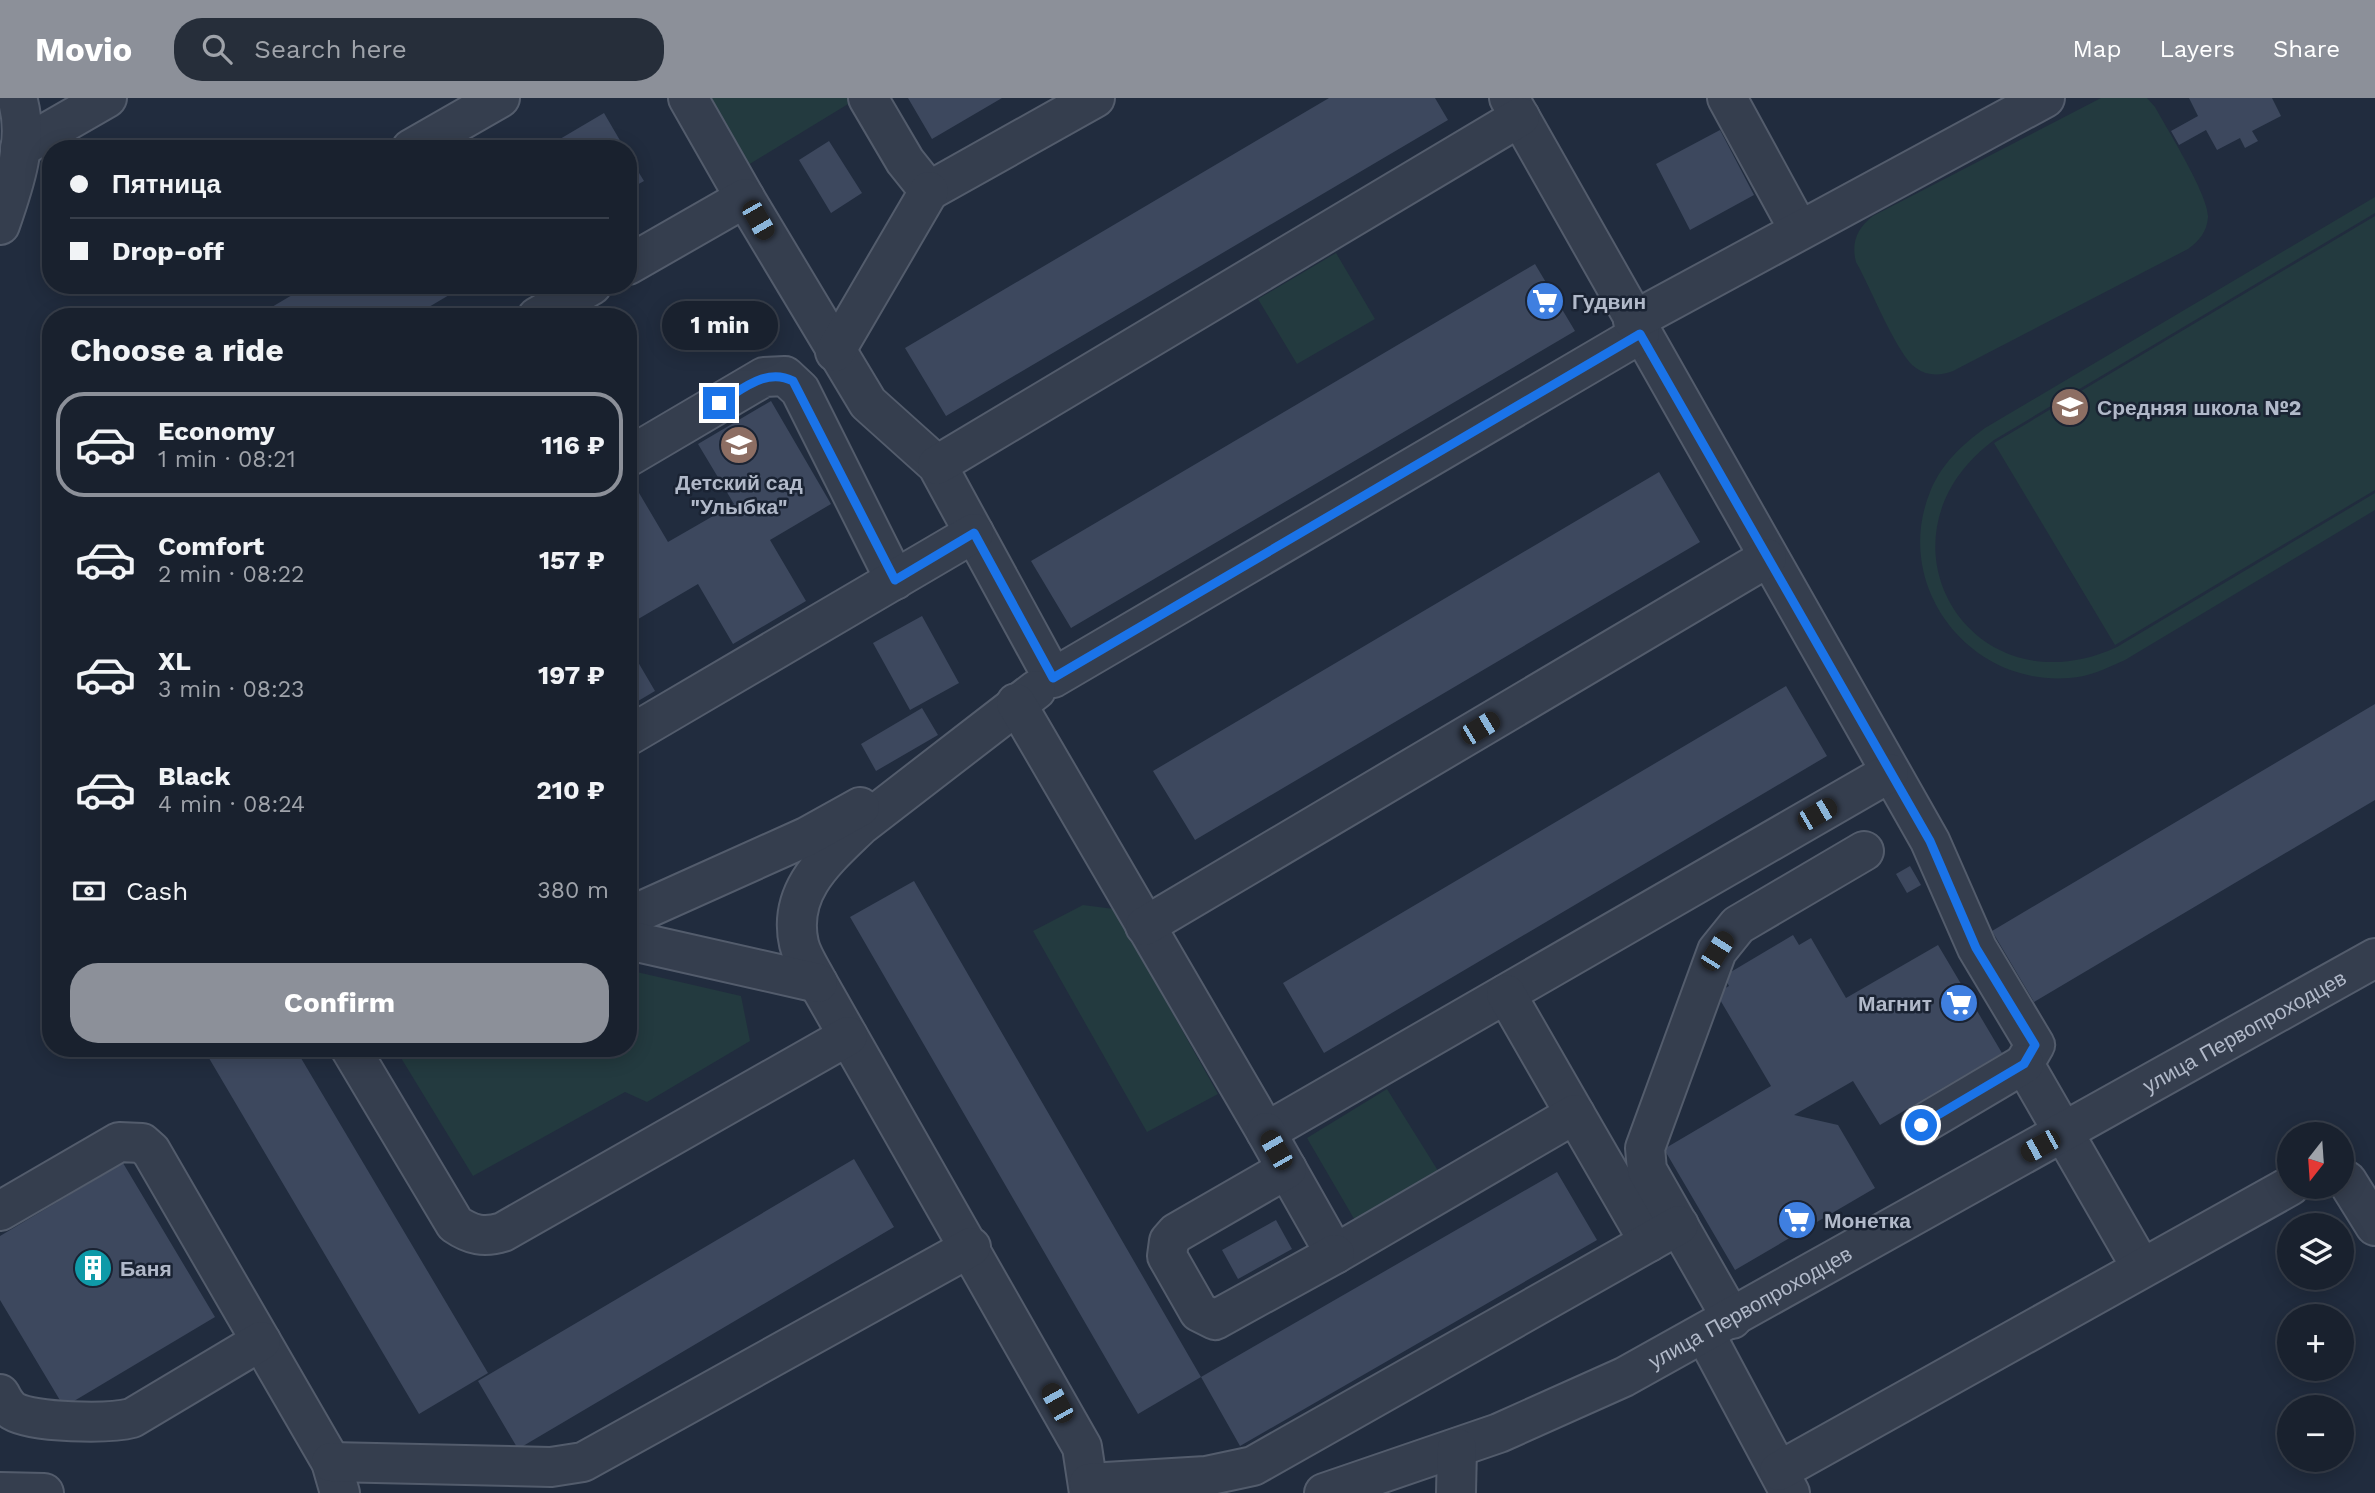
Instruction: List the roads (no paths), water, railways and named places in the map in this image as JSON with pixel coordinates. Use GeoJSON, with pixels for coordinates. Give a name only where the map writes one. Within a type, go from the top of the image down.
{"type":"FeatureCollection","features":[{"type":"Feature","properties":{"kind":"street"},"geometry":{"type":"LineString","coordinates":[[0,225],[36,155],[22,126],[17,98]]}},
{"type":"Feature","properties":{"kind":"street"},"geometry":{"type":"LineString","coordinates":[[55,140],[107,98]]}},
{"type":"Feature","properties":{"kind":"street"},"geometry":{"type":"LineString","coordinates":[[427,140],[500,98]]}},
{"type":"Feature","properties":{"kind":"street"},"geometry":{"type":"LineString","coordinates":[[688,98],[835,352],[869,403],[937,465],[1053,678]]}},
{"type":"Feature","properties":{"kind":"street"},"geometry":{"type":"LineString","coordinates":[[868,98],[905,161],[929,191]]}},
{"type":"Feature","properties":{"kind":"street"},"geometry":{"type":"LineString","coordinates":[[835,352],[929,191],[1095,98]]}},
{"type":"Feature","properties":{"kind":"street"},"geometry":{"type":"LineString","coordinates":[[1727,98],[1799,230]]}},
{"type":"Feature","properties":{"kind":"street"},"geometry":{"type":"LineString","coordinates":[[1664,1233],[1253,1466],[1206,1476],[1089,1488],[1082,1447],[799,946],[796,919],[800,897],[817,869],[835,850],[941,763],[1053,678],[1799,230],[2045,98]]}},
{"type":"Feature","properties":{"kind":"street"},"geometry":{"type":"LineString","coordinates":[[937,465],[1515,108],[1636,327],[1930,841],[1976,948],[2035,1045],[2024,1064],[1921,1125]]}},
{"type":"Feature","properties":{"kind":"street"},"geometry":{"type":"LineString","coordinates":[[637,260],[746,198]]}},
{"type":"Feature","properties":{"kind":"street"},"geometry":{"type":"LineString","coordinates":[[552,308],[577,294]]}},
{"type":"Feature","properties":{"kind":"street"},"geometry":{"type":"LineString","coordinates":[[637,452],[764,377],[785,376],[800,390],[895,580]]}},
{"type":"Feature","properties":{"kind":"street"},"geometry":{"type":"LineString","coordinates":[[637,731],[974,533]]}},
{"type":"Feature","properties":{"kind":"street"},"geometry":{"type":"LineString","coordinates":[[1144,926],[1767,558]]}},
{"type":"Feature","properties":{"kind":"street"},"geometry":{"type":"LineString","coordinates":[[1016,704],[1335,1254]]}},
{"type":"Feature","properties":{"kind":"street"},"geometry":{"type":"LineString","coordinates":[[637,913],[806,837],[941,763]]}},
{"type":"Feature","properties":{"kind":"street"},"geometry":{"type":"LineString","coordinates":[[1266,1132],[1889,773]]}},
{"type":"Feature","properties":{"kind":"street"},"geometry":{"type":"LineString","coordinates":[[1664,1233],[1647,1170],[1645,1148],[1717,951],[1738,925],[1864,851]]}},
{"type":"Feature","properties":{"kind":"street"},"geometry":{"type":"LineString","coordinates":[[637,942],[818,983]]}},
{"type":"Feature","properties":{"kind":"street","name":"улица Первопроходцев"},"geometry":{"type":"LineString","coordinates":[[1324,1493],[1457,1448],[1557,1409],[1718,1326],[2064,1133],[2372,967]]}},
{"type":"Feature","properties":{"kind":"street"},"geometry":{"type":"LineString","coordinates":[[1506,994],[1575,1114],[1664,1233],[1718,1326],[1784,1482],[2141,1268],[2277,1193]]}},
{"type":"Feature","properties":{"kind":"street"},"geometry":{"type":"LineString","coordinates":[[355,1057],[455,1224],[467,1232],[486,1237],[503,1232],[848,1036]]}},
{"type":"Feature","properties":{"kind":"street"},"geometry":{"type":"LineString","coordinates":[[2024,1064],[2141,1268]]}},
{"type":"Feature","properties":{"kind":"street"},"geometry":{"type":"LineString","coordinates":[[1287,1169],[1176,1233],[1169,1241],[1167,1256],[1199,1312],[1215,1320],[1335,1254],[1575,1114]]}},
{"type":"Feature","properties":{"kind":"street"},"geometry":{"type":"LineString","coordinates":[[0,1211],[119,1142],[142,1143],[151,1151],[261,1341],[336,1478],[551,1467],[583,1462],[971,1247]]}},
{"type":"Feature","properties":{"kind":"street"},"geometry":{"type":"LineString","coordinates":[[2354,1192],[2375,1226]]}},
{"type":"Feature","properties":{"kind":"street"},"geometry":{"type":"LineString","coordinates":[[0,1394],[11,1410],[31,1416],[106,1423],[132,1419],[261,1341]]}},
{"type":"Feature","properties":{"kind":"street"},"geometry":{"type":"LineString","coordinates":[[1456,1493],[1457,1448]]}},
{"type":"Feature","properties":{"kind":"street"},"geometry":{"type":"LineString","coordinates":[[0,1492],[44,1493]]}},
{"type":"Feature","properties":{"kind":"place","name":"Гудвин"},"geometry":{"type":"Point","coordinates":[1545,301]}},
{"type":"Feature","properties":{"kind":"place","name":"Средняя школа №2"},"geometry":{"type":"Point","coordinates":[2070,407]}},
{"type":"Feature","properties":{"kind":"place","name":"Детский сад \"Улыбка\""},"geometry":{"type":"Point","coordinates":[739,445]}},
{"type":"Feature","properties":{"kind":"place","name":"Магнит"},"geometry":{"type":"Point","coordinates":[1959,1003]}},
{"type":"Feature","properties":{"kind":"place","name":"Монетка"},"geometry":{"type":"Point","coordinates":[1797,1220]}},
{"type":"Feature","properties":{"kind":"place","name":"Баня"},"geometry":{"type":"Point","coordinates":[93,1268]}}]}
